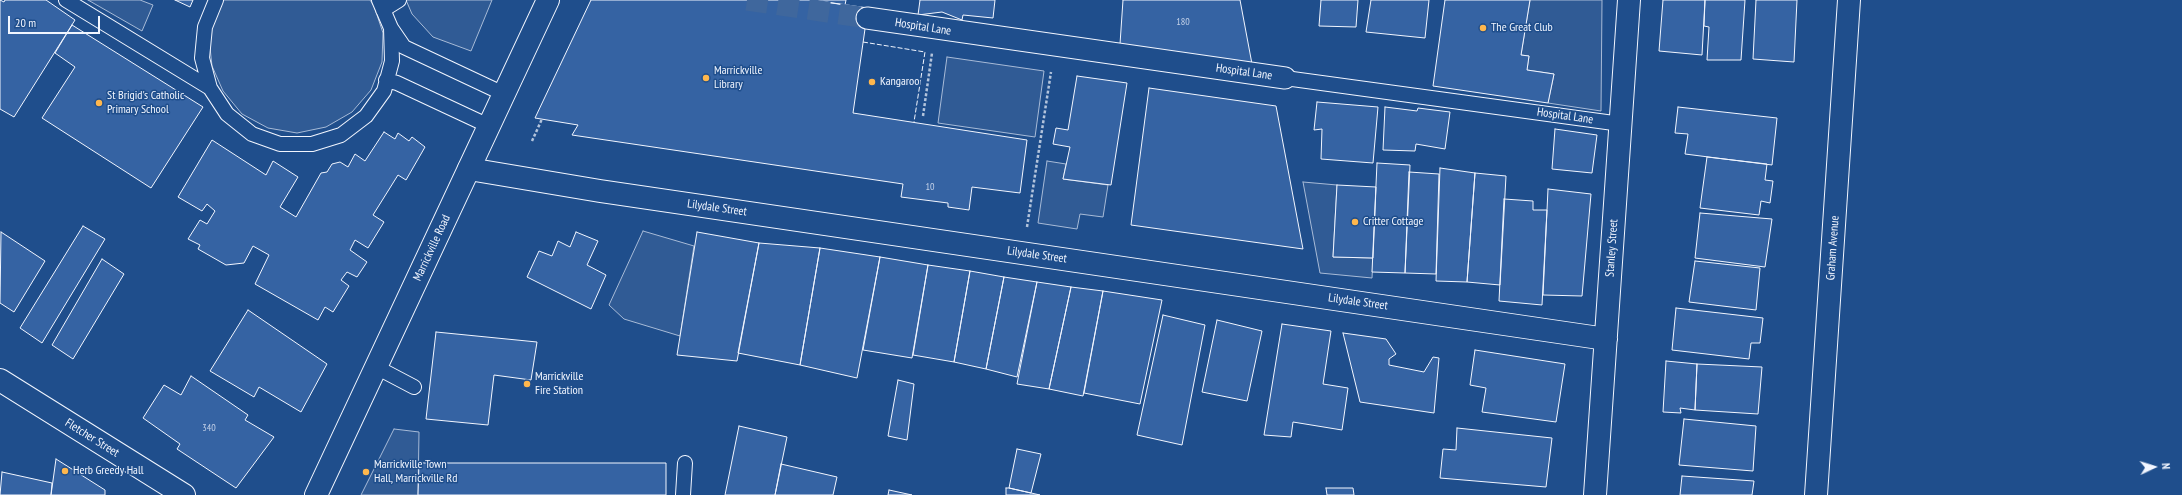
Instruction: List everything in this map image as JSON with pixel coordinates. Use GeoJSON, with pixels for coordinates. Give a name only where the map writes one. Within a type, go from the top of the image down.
{"type":"FeatureCollection","features":[{"type":"Feature","properties":{"kind":"street","name":"Marrickville Road"},"geometry":{"type":"LineString","coordinates":[[316,495],[548,0]]}},
{"type":"Feature","properties":{"kind":"street","name":"Stanley Street"},"geometry":{"type":"LineString","coordinates":[[1595,495],[1629,0]]}},
{"type":"Feature","properties":{"kind":"street","name":"Graham Avenue"},"geometry":{"type":"LineString","coordinates":[[1816,495],[1849,0]]}},
{"type":"Feature","properties":{"kind":"street","name":"Hospital Lane"},"geometry":{"type":"LineString","coordinates":[[866,18],[1285,78]]}},
{"type":"Feature","properties":{"kind":"street","name":"Lilydale Street"},"geometry":{"type":"LineString","coordinates":[[469,169],[600,192],[1606,339]]}},
{"type":"Feature","properties":{"kind":"street","name":"Fletcher Street"},"geometry":{"type":"LineString","coordinates":[[0,380],[184,495]]}},
{"type":"Feature","properties":{"kind":"lane"},"geometry":{"type":"LineString","coordinates":[[66,0],[210,88]]}},
{"type":"Feature","properties":{"kind":"lane"},"geometry":{"type":"LineString","coordinates":[[216,0],[204,27],[202,58],[210,88],[227,114],[252,134],[280,144],[312,144],[341,135],[366,116],[384,90],[392,61],[390,28]]}},
{"type":"Feature","properties":{"kind":"lane"},"geometry":{"type":"LineString","coordinates":[[399,0],[381,5],[390,28],[404,47],[504,94]]}},
{"type":"Feature","properties":{"kind":"lane","name":"Hospital Lane"},"geometry":{"type":"LineString","coordinates":[[1285,78],[1621,124]]}},
{"type":"Feature","properties":{"kind":"lane"},"geometry":{"type":"LineString","coordinates":[[386,80],[397,83],[489,126]]}},
{"type":"Feature","properties":{"kind":"lane"},"geometry":{"type":"LineString","coordinates":[[376,367],[414,386]]}},
{"type":"Feature","properties":{"kind":"lane"},"geometry":{"type":"LineString","coordinates":[[683,495],[685,464]]}},
{"type":"Feature","properties":{"kind":"path"},"geometry":{"type":"LineString","coordinates":[[923,116],[936,29]]}},
{"type":"Feature","properties":{"kind":"path"},"geometry":{"type":"LineString","coordinates":[[1023,253],[1055,46]]}},
{"type":"Feature","properties":{"kind":"path"},"geometry":{"type":"LineString","coordinates":[[532,141],[542,119]]}},
{"type":"Feature","properties":{"kind":"shaded area"},"geometry":{"type":"Polygon","coordinates":[[[88,0],[140,0],[153,5],[142,31],[88,0]]]}},
{"type":"Feature","properties":{"kind":"shaded area"},"geometry":{"type":"Polygon","coordinates":[[[223,0],[370,0],[374,6],[383,33],[382,62],[371,90],[352,112],[326,127],[297,133],[268,128],[242,114],[223,91],[212,66],[209,38],[217,10],[223,0]]]}},
{"type":"Feature","properties":{"kind":"shaded area"},"geometry":{"type":"Polygon","coordinates":[[[406,0],[492,0],[471,51],[433,37],[412,14],[406,0]]]}},
{"type":"Feature","properties":{"kind":"shaded area"},"geometry":{"type":"Polygon","coordinates":[[[1530,0],[1602,0],[1601,111],[1548,103],[1554,74],[1527,70],[1529,56],[1521,55],[1530,0]]]}},
{"type":"Feature","properties":{"kind":"shaded area"},"geometry":{"type":"Polygon","coordinates":[[[947,57],[1044,71],[1035,137],[938,123],[947,57]]]}},
{"type":"Feature","properties":{"kind":"shaded area"},"geometry":{"type":"Polygon","coordinates":[[[1047,161],[1066,164],[1063,179],[1108,185],[1103,217],[1080,214],[1077,229],[1038,223],[1047,161]]]}},
{"type":"Feature","properties":{"kind":"shaded area"},"geometry":{"type":"Polygon","coordinates":[[[1303,182],[1337,185],[1333,257],[1373,258],[1372,278],[1320,273],[1303,182]]]}},
{"type":"Feature","properties":{"kind":"shaded area"},"geometry":{"type":"Polygon","coordinates":[[[643,231],[694,246],[680,336],[624,319],[609,305],[643,231]]]}},
{"type":"Feature","properties":{"kind":"shaded area"},"geometry":{"type":"Polygon","coordinates":[[[394,429],[419,432],[418,495],[361,495],[394,429]]]}},
{"type":"Feature","properties":{"kind":"building"},"geometry":{"type":"Polygon","coordinates":[[[0,0],[4,2],[5,0],[46,0],[75,20],[14,117],[0,109],[0,0]]]}},
{"type":"Feature","properties":{"kind":"building"},"geometry":{"type":"Polygon","coordinates":[[[175,0],[193,0],[190,7],[175,0]]]}},
{"type":"Feature","properties":{"kind":"building","name":"Marrickville Library"},"geometry":{"type":"Polygon","coordinates":[[[591,0],[812,0],[868,8],[853,113],[1027,140],[1020,193],[972,187],[969,210],[948,207],[948,203],[901,197],[903,184],[572,135],[578,125],[535,118],[591,0]]]}},
{"type":"Feature","properties":{"kind":"building"},"geometry":{"type":"Polygon","coordinates":[[[812,0],[846,0],[845,5],[812,0]]]}},
{"type":"Feature","properties":{"kind":"building"},"geometry":{"type":"Polygon","coordinates":[[[920,0],[995,0],[993,18],[963,15],[962,20],[942,12],[918,15],[920,0]]]}},
{"type":"Feature","properties":{"kind":"building"},"geometry":{"type":"Polygon","coordinates":[[[1123,0],[1240,0],[1252,64],[1120,44],[1123,0]]]}},
{"type":"Feature","properties":{"kind":"building"},"geometry":{"type":"Polygon","coordinates":[[[1321,0],[1358,0],[1356,27],[1319,26],[1321,0]]]}},
{"type":"Feature","properties":{"kind":"building"},"geometry":{"type":"Polygon","coordinates":[[[1371,0],[1429,0],[1425,38],[1366,32],[1371,0]]]}},
{"type":"Feature","properties":{"kind":"building","name":"The Great Club"},"geometry":{"type":"Polygon","coordinates":[[[1445,0],[1530,0],[1521,55],[1529,56],[1527,70],[1554,74],[1548,103],[1433,86],[1445,0]]]}},
{"type":"Feature","properties":{"kind":"building"},"geometry":{"type":"Polygon","coordinates":[[[1663,0],[1705,0],[1702,55],[1659,51],[1663,0]]]}},
{"type":"Feature","properties":{"kind":"building"},"geometry":{"type":"Polygon","coordinates":[[[1705,0],[1745,0],[1741,60],[1707,60],[1709,27],[1704,26],[1705,0]]]}},
{"type":"Feature","properties":{"kind":"building"},"geometry":{"type":"Polygon","coordinates":[[[1756,0],[1797,0],[1794,62],[1753,59],[1756,0]]]}},
{"type":"Feature","properties":{"kind":"building"},"geometry":{"type":"Polygon","coordinates":[[[72,25],[203,107],[151,188],[42,118],[75,67],[55,53],[72,25]]]}},
{"type":"Feature","properties":{"kind":"building"},"geometry":{"type":"Polygon","coordinates":[[[1077,76],[1127,83],[1111,185],[1063,179],[1070,147],[1053,144],[1056,128],[1068,130],[1077,76]]]}},
{"type":"Feature","properties":{"kind":"building"},"geometry":{"type":"Polygon","coordinates":[[[1149,88],[1276,106],[1303,249],[1131,225],[1149,88]]]}},
{"type":"Feature","properties":{"kind":"building"},"geometry":{"type":"Polygon","coordinates":[[[1317,102],[1378,107],[1373,163],[1321,159],[1322,129],[1314,130],[1317,102]]]}},
{"type":"Feature","properties":{"kind":"building"},"geometry":{"type":"Polygon","coordinates":[[[1385,107],[1417,111],[1418,108],[1450,112],[1445,149],[1416,144],[1415,151],[1383,150],[1385,107]]]}},
{"type":"Feature","properties":{"kind":"building"},"geometry":{"type":"Polygon","coordinates":[[[1678,107],[1777,118],[1772,165],[1685,154],[1688,134],[1675,133],[1678,107]]]}},
{"type":"Feature","properties":{"kind":"building"},"geometry":{"type":"Polygon","coordinates":[[[1555,129],[1597,135],[1592,173],[1552,169],[1555,129]]]}},
{"type":"Feature","properties":{"kind":"building"},"geometry":{"type":"Polygon","coordinates":[[[384,132],[395,139],[398,133],[409,141],[412,137],[425,147],[406,180],[398,175],[373,215],[384,222],[368,248],[355,240],[350,250],[367,262],[357,277],[347,272],[341,280],[349,286],[333,312],[325,307],[318,320],[255,284],[269,255],[253,246],[244,263],[226,265],[198,249],[200,245],[188,239],[200,220],[207,224],[215,211],[207,204],[202,211],[178,197],[212,140],[266,175],[273,161],[298,177],[280,207],[296,217],[321,173],[327,172],[332,164],[340,162],[348,167],[355,154],[365,161],[384,132]]]}},
{"type":"Feature","properties":{"kind":"building"},"geometry":{"type":"Polygon","coordinates":[[[1707,157],[1767,164],[1765,180],[1773,181],[1770,203],[1761,201],[1759,215],[1700,208],[1707,157]]]}},
{"type":"Feature","properties":{"kind":"building"},"geometry":{"type":"Polygon","coordinates":[[[1377,163],[1410,165],[1405,273],[1372,272],[1377,163]]]}},
{"type":"Feature","properties":{"kind":"building"},"geometry":{"type":"Polygon","coordinates":[[[1440,168],[1475,173],[1467,282],[1436,281],[1440,168]]]}},
{"type":"Feature","properties":{"kind":"building"},"geometry":{"type":"Polygon","coordinates":[[[1409,172],[1439,174],[1436,274],[1405,273],[1409,172]]]}},
{"type":"Feature","properties":{"kind":"building"},"geometry":{"type":"Polygon","coordinates":[[[1475,173],[1506,176],[1500,285],[1467,282],[1475,173]]]}},
{"type":"Feature","properties":{"kind":"building","name":"Critter Cottage"},"geometry":{"type":"Polygon","coordinates":[[[1337,185],[1376,187],[1373,258],[1333,257],[1337,185]]]}},
{"type":"Feature","properties":{"kind":"building"},"geometry":{"type":"Polygon","coordinates":[[[1548,189],[1591,194],[1582,296],[1543,295],[1548,189]]]}},
{"type":"Feature","properties":{"kind":"building"},"geometry":{"type":"Polygon","coordinates":[[[1504,199],[1533,201],[1533,210],[1547,210],[1542,305],[1499,301],[1504,199]]]}},
{"type":"Feature","properties":{"kind":"building"},"geometry":{"type":"Polygon","coordinates":[[[1700,213],[1772,219],[1765,267],[1695,258],[1700,213]]]}},
{"type":"Feature","properties":{"kind":"building"},"geometry":{"type":"Polygon","coordinates":[[[83,226],[105,239],[42,343],[20,328],[83,226]]]}},
{"type":"Feature","properties":{"kind":"building"},"geometry":{"type":"Polygon","coordinates":[[[1,232],[45,261],[14,312],[0,303],[1,232]]]}},
{"type":"Feature","properties":{"kind":"building"},"geometry":{"type":"Polygon","coordinates":[[[576,232],[598,241],[587,265],[606,275],[591,309],[527,277],[539,251],[552,256],[558,241],[570,247],[576,232]]]}},
{"type":"Feature","properties":{"kind":"building"},"geometry":{"type":"Polygon","coordinates":[[[697,232],[759,243],[737,361],[677,355],[697,232]]]}},
{"type":"Feature","properties":{"kind":"building"},"geometry":{"type":"Polygon","coordinates":[[[759,243],[820,248],[800,365],[738,353],[759,243]]]}},
{"type":"Feature","properties":{"kind":"building"},"geometry":{"type":"Polygon","coordinates":[[[820,248],[880,257],[857,378],[800,365],[820,248]]]}},
{"type":"Feature","properties":{"kind":"building"},"geometry":{"type":"Polygon","coordinates":[[[880,257],[928,265],[912,358],[863,350],[880,257]]]}},
{"type":"Feature","properties":{"kind":"building"},"geometry":{"type":"Polygon","coordinates":[[[102,259],[124,274],[73,359],[52,345],[102,259]]]}},
{"type":"Feature","properties":{"kind":"building"},"geometry":{"type":"Polygon","coordinates":[[[1695,261],[1760,268],[1756,310],[1689,302],[1695,261]]]}},
{"type":"Feature","properties":{"kind":"building"},"geometry":{"type":"Polygon","coordinates":[[[928,265],[970,271],[954,362],[913,355],[928,265]]]}},
{"type":"Feature","properties":{"kind":"building"},"geometry":{"type":"Polygon","coordinates":[[[970,271],[1004,277],[986,369],[954,362],[970,271]]]}},
{"type":"Feature","properties":{"kind":"building"},"geometry":{"type":"Polygon","coordinates":[[[1004,277],[1037,282],[1017,377],[986,369],[1004,277]]]}},
{"type":"Feature","properties":{"kind":"building"},"geometry":{"type":"Polygon","coordinates":[[[1037,282],[1071,287],[1049,389],[1017,384],[1037,282]]]}},
{"type":"Feature","properties":{"kind":"building"},"geometry":{"type":"Polygon","coordinates":[[[1071,287],[1103,291],[1083,396],[1049,389],[1071,287]]]}},
{"type":"Feature","properties":{"kind":"building"},"geometry":{"type":"Polygon","coordinates":[[[1103,291],[1162,300],[1140,404],[1084,393],[1103,291]]]}},
{"type":"Feature","properties":{"kind":"building"},"geometry":{"type":"Polygon","coordinates":[[[1676,308],[1763,318],[1760,343],[1751,343],[1749,359],[1672,350],[1676,308]]]}},
{"type":"Feature","properties":{"kind":"building"},"geometry":{"type":"Polygon","coordinates":[[[248,310],[327,364],[301,412],[259,387],[254,397],[210,371],[248,310]]]}},
{"type":"Feature","properties":{"kind":"building"},"geometry":{"type":"Polygon","coordinates":[[[1163,315],[1205,325],[1182,445],[1137,435],[1163,315]]]}},
{"type":"Feature","properties":{"kind":"building"},"geometry":{"type":"Polygon","coordinates":[[[1217,320],[1262,331],[1247,401],[1202,392],[1217,320]]]}},
{"type":"Feature","properties":{"kind":"building"},"geometry":{"type":"Polygon","coordinates":[[[1282,324],[1331,331],[1323,384],[1348,388],[1342,430],[1293,422],[1291,437],[1264,435],[1282,324]]]}},
{"type":"Feature","properties":{"kind":"building"},"geometry":{"type":"Polygon","coordinates":[[[436,332],[537,342],[531,380],[494,375],[488,425],[426,419],[436,332]]]}},
{"type":"Feature","properties":{"kind":"building"},"geometry":{"type":"Polygon","coordinates":[[[1343,333],[1386,339],[1396,354],[1389,359],[1389,365],[1424,372],[1433,357],[1439,358],[1434,413],[1360,402],[1343,333]]]}},
{"type":"Feature","properties":{"kind":"building"},"geometry":{"type":"Polygon","coordinates":[[[1475,350],[1565,364],[1556,422],[1482,412],[1486,388],[1470,385],[1475,350]]]}},
{"type":"Feature","properties":{"kind":"building"},"geometry":{"type":"Polygon","coordinates":[[[1666,361],[1697,364],[1695,410],[1680,408],[1681,413],[1663,412],[1666,361]]]}},
{"type":"Feature","properties":{"kind":"building"},"geometry":{"type":"Polygon","coordinates":[[[1697,364],[1762,367],[1758,414],[1695,410],[1697,364]]]}},
{"type":"Feature","properties":{"kind":"building"},"geometry":{"type":"Polygon","coordinates":[[[191,376],[248,415],[245,420],[274,437],[236,488],[177,449],[180,444],[143,418],[164,385],[181,395],[191,376]]]}},
{"type":"Feature","properties":{"kind":"building"},"geometry":{"type":"Polygon","coordinates":[[[898,380],[914,384],[907,440],[888,436],[898,380]]]}},
{"type":"Feature","properties":{"kind":"building"},"geometry":{"type":"Polygon","coordinates":[[[1684,419],[1756,426],[1753,471],[1679,465],[1684,419]]]}},
{"type":"Feature","properties":{"kind":"building"},"geometry":{"type":"Polygon","coordinates":[[[739,426],[787,437],[775,495],[725,495],[739,426]]]}},
{"type":"Feature","properties":{"kind":"building"},"geometry":{"type":"Polygon","coordinates":[[[1457,428],[1552,438],[1546,487],[1440,478],[1443,449],[1456,450],[1457,428]]]}},
{"type":"Feature","properties":{"kind":"building"},"geometry":{"type":"Polygon","coordinates":[[[1017,449],[1041,454],[1031,493],[1009,488],[1017,449]]]}},
{"type":"Feature","properties":{"kind":"building","name":"Herb Greedy Hall"},"geometry":{"type":"Polygon","coordinates":[[[56,459],[105,490],[105,495],[51,495],[56,459]]]}},
{"type":"Feature","properties":{"kind":"building"},"geometry":{"type":"Polygon","coordinates":[[[419,463],[666,463],[666,495],[418,495],[419,463]]]}},
{"type":"Feature","properties":{"kind":"building"},"geometry":{"type":"Polygon","coordinates":[[[781,464],[837,477],[833,495],[775,495],[781,464]]]}},
{"type":"Feature","properties":{"kind":"building"},"geometry":{"type":"Polygon","coordinates":[[[2,472],[52,483],[51,495],[0,495],[2,472]]]}},
{"type":"Feature","properties":{"kind":"building"},"geometry":{"type":"Polygon","coordinates":[[[1682,476],[1754,481],[1752,495],[1680,495],[1682,476]]]}},
{"type":"Feature","properties":{"kind":"building"},"geometry":{"type":"Polygon","coordinates":[[[1006,488],[1009,488],[1040,495],[1006,495],[1006,488]]]}},
{"type":"Feature","properties":{"kind":"building"},"geometry":{"type":"Polygon","coordinates":[[[1326,488],[1353,488],[1354,495],[1327,495],[1326,488]]]}},
{"type":"Feature","properties":{"kind":"building"},"geometry":{"type":"Polygon","coordinates":[[[889,490],[912,495],[888,495],[889,490]]]}},
{"type":"Feature","properties":{"kind":"tunnel"},"geometry":{"type":"LineString","coordinates":[[747,0],[867,18]]}},
{"type":"Feature","properties":{"kind":"fence"},"geometry":{"type":"LineString","coordinates":[[863,42],[925,52],[914,122]]}},
{"type":"Feature","properties":{"kind":"place","name":"The Great Club"},"geometry":{"type":"Point","coordinates":[1483,28]}},
{"type":"Feature","properties":{"kind":"place","name":"Marrickville Library"},"geometry":{"type":"Point","coordinates":[706,78]}},
{"type":"Feature","properties":{"kind":"place","name":"Kangaroo"},"geometry":{"type":"Point","coordinates":[872,82]}},
{"type":"Feature","properties":{"kind":"place","name":"St Brigid's Catholic Primary School"},"geometry":{"type":"Point","coordinates":[99,103]}},
{"type":"Feature","properties":{"kind":"place","name":"Critter Cottage"},"geometry":{"type":"Point","coordinates":[1355,222]}},
{"type":"Feature","properties":{"kind":"place","name":"Marrickville Fire Station"},"geometry":{"type":"Point","coordinates":[527,384]}},
{"type":"Feature","properties":{"kind":"place","name":"Herb Greedy Hall"},"geometry":{"type":"Point","coordinates":[65,471]}},
{"type":"Feature","properties":{"kind":"place","name":"Marrickville Town Hall, Marrickville Rd"},"geometry":{"type":"Point","coordinates":[366,472]}}]}
